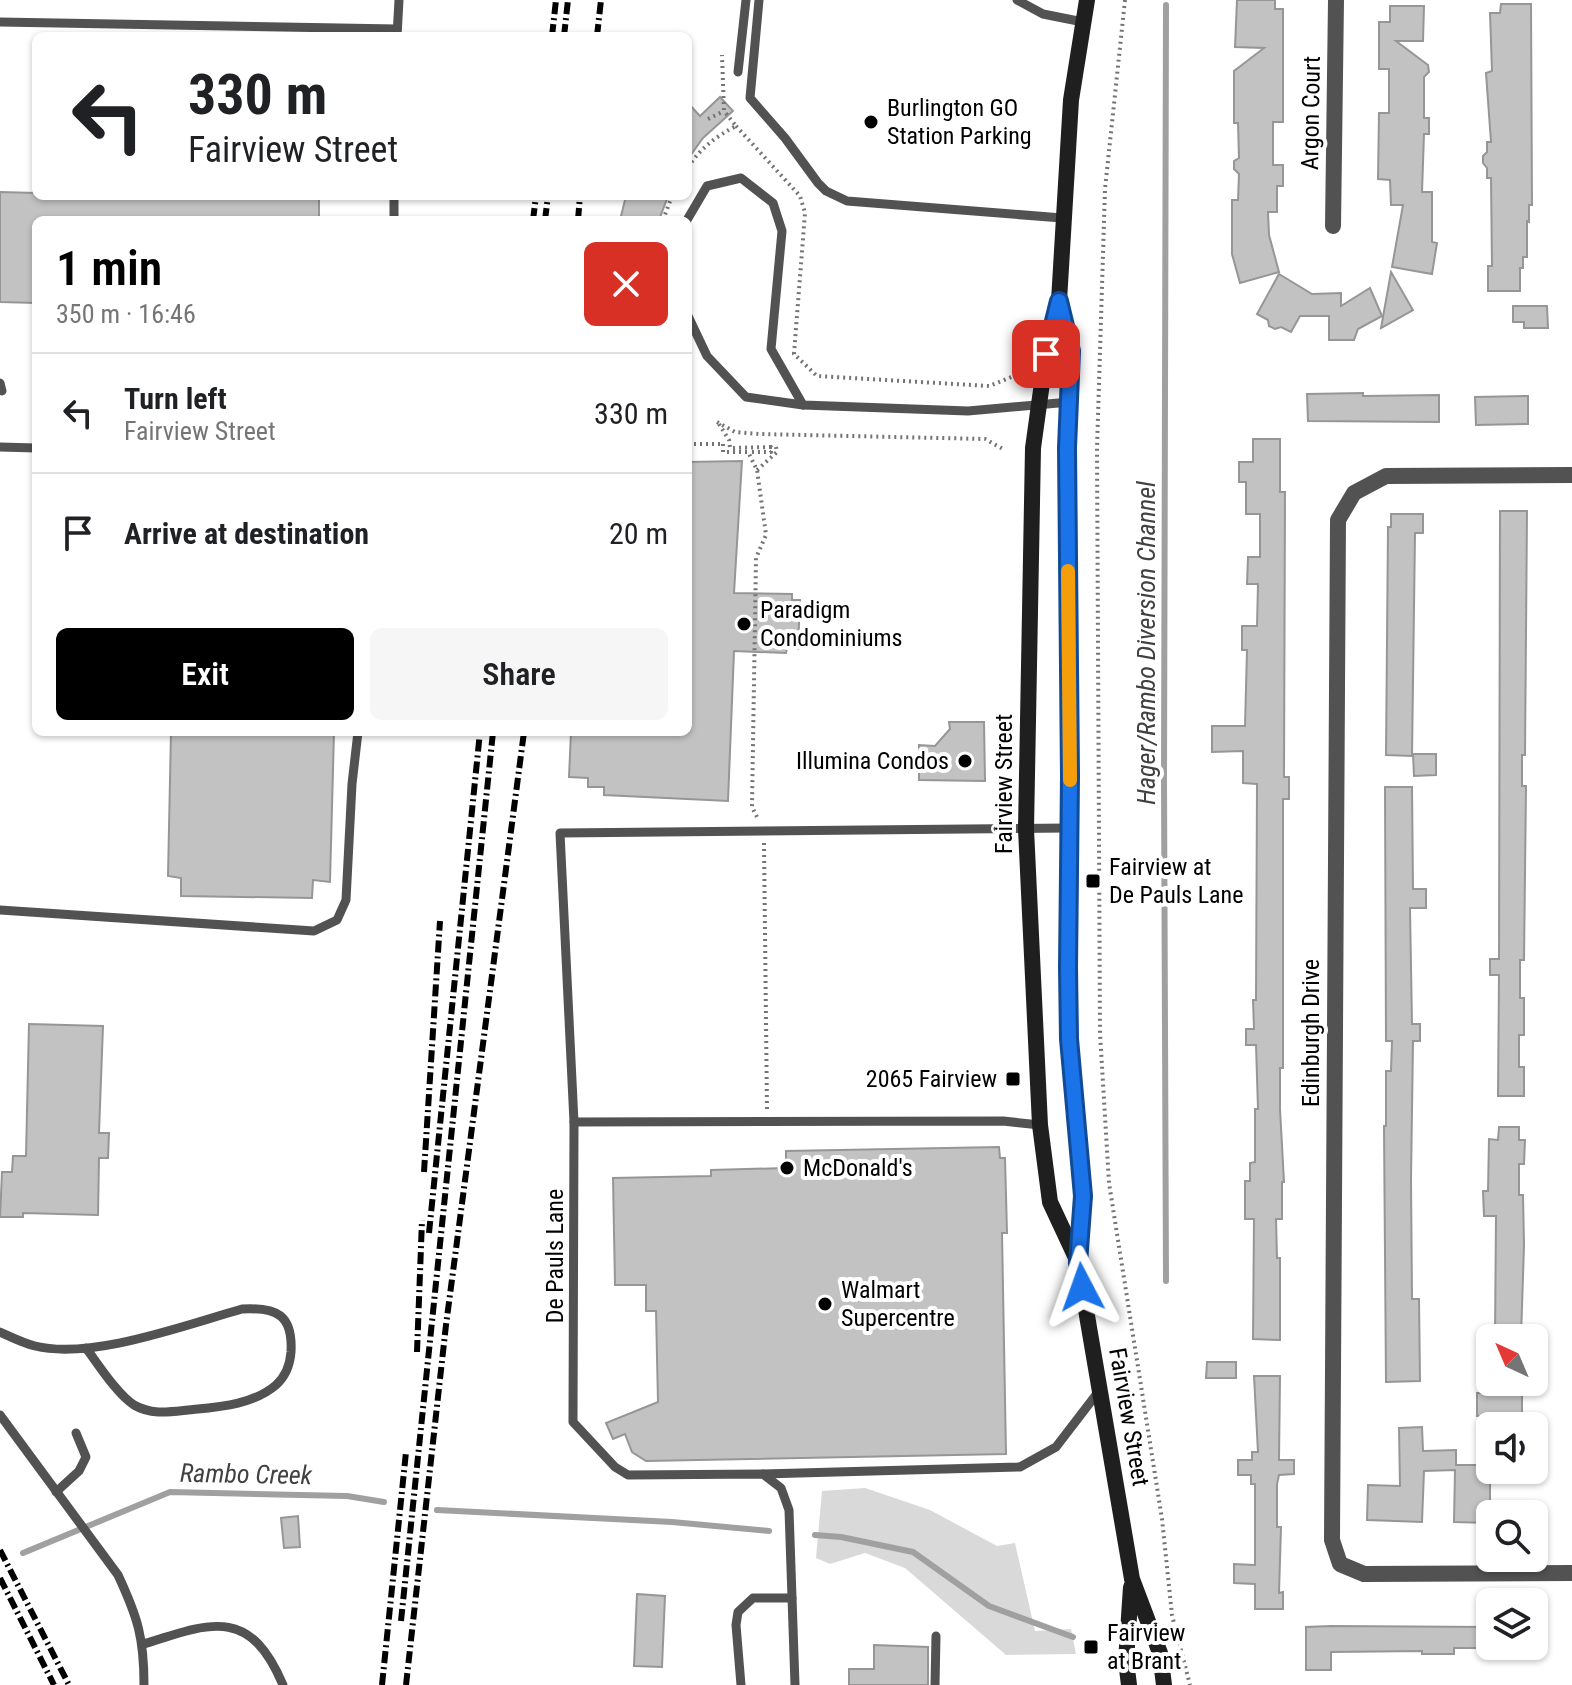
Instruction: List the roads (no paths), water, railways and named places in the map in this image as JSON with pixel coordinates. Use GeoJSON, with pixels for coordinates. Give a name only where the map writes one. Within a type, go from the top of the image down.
{"type":"FeatureCollection","features":[{"type":"Feature","properties":{"kind":"main road","name":"Fairview Street"},"geometry":{"type":"LineString","coordinates":[[1078,1263],[1050,1202],[1040,1125],[1026,829],[1033,448],[1046,354],[1059,301],[1071,100],[1087,0]]}},
{"type":"Feature","properties":{"kind":"main road","name":"Fairview Street"},"geometry":{"type":"LineString","coordinates":[[1059,301],[1071,351],[1067,448],[1069,1039],[1083,1196],[1078,1263],[1132,1579],[1160,1653],[1164,1685]]}},
{"type":"Feature","properties":{"kind":"main road","name":"Fairview Street"},"geometry":{"type":"LineString","coordinates":[[1129,1685],[1126,1661],[1132,1579]]}},
{"type":"Feature","properties":{"kind":"street","name":"Argon Court"},"geometry":{"type":"LineString","coordinates":[[1333,226],[1336,0]]}},
{"type":"Feature","properties":{"kind":"street","name":"Edinburgh Drive"},"geometry":{"type":"LineString","coordinates":[[1572,475],[1386,476],[1354,493],[1338,520],[1332,1540],[1340,1564],[1364,1574],[1572,1573]]}},
{"type":"Feature","properties":{"kind":"lane"},"geometry":{"type":"LineString","coordinates":[[397,32],[399,0]]}},
{"type":"Feature","properties":{"kind":"lane"},"geometry":{"type":"LineString","coordinates":[[738,72],[746,0]]}},
{"type":"Feature","properties":{"kind":"lane"},"geometry":{"type":"LineString","coordinates":[[759,0],[750,98],[826,191],[847,201],[1062,218]]}},
{"type":"Feature","properties":{"kind":"lane"},"geometry":{"type":"LineString","coordinates":[[1017,0],[1043,14],[1083,22]]}},
{"type":"Feature","properties":{"kind":"lane"},"geometry":{"type":"LineString","coordinates":[[0,22],[361,32]]}},
{"type":"Feature","properties":{"kind":"lane"},"geometry":{"type":"LineString","coordinates":[[689,216],[707,186],[741,178],[773,203],[782,231],[771,349],[803,405]]}},
{"type":"Feature","properties":{"kind":"lane"},"geometry":{"type":"LineString","coordinates":[[692,324],[707,356],[746,397],[803,405],[968,411],[1070,402]]}},
{"type":"Feature","properties":{"kind":"lane"},"geometry":{"type":"LineString","coordinates":[[0,447],[32,448]]}},
{"type":"Feature","properties":{"kind":"lane"},"geometry":{"type":"LineString","coordinates":[[0,910],[314,931],[337,920],[346,900],[358,736]]}},
{"type":"Feature","properties":{"kind":"lane"},"geometry":{"type":"LineString","coordinates":[[1026,829],[1068,828]]}},
{"type":"Feature","properties":{"kind":"lane","name":"De Pauls Lane"},"geometry":{"type":"LineString","coordinates":[[1026,829],[560,833],[574,1122],[573,1422],[615,1467],[628,1475],[1020,1467],[1056,1447],[1100,1391]]}},
{"type":"Feature","properties":{"kind":"lane"},"geometry":{"type":"LineString","coordinates":[[574,1122],[1003,1121],[1040,1125]]}},
{"type":"Feature","properties":{"kind":"lane"},"geometry":{"type":"LineString","coordinates":[[0,1332],[34,1346],[86,1348],[242,1309],[271,1310],[285,1319],[292,1333],[290,1365],[278,1384],[259,1396],[224,1406],[156,1413],[133,1404],[86,1348]]}},
{"type":"Feature","properties":{"kind":"lane"},"geometry":{"type":"LineString","coordinates":[[0,1415],[118,1575],[132,1604],[144,1644],[144,1685]]}},
{"type":"Feature","properties":{"kind":"lane"},"geometry":{"type":"LineString","coordinates":[[56,1492],[79,1471],[86,1457],[76,1433]]}},
{"type":"Feature","properties":{"kind":"lane"},"geometry":{"type":"LineString","coordinates":[[763,1474],[773,1480],[786,1499],[795,1685]]}},
{"type":"Feature","properties":{"kind":"lane"},"geometry":{"type":"LineString","coordinates":[[741,1685],[736,1625],[738,1612],[753,1598],[792,1598]]}},
{"type":"Feature","properties":{"kind":"lane"},"geometry":{"type":"LineString","coordinates":[[144,1644],[191,1629],[227,1625],[252,1636],[263,1646],[283,1685]]}},
{"type":"Feature","properties":{"kind":"lane"},"geometry":{"type":"LineString","coordinates":[[935,1685],[936,1636]]}},
{"type":"Feature","properties":{"kind":"waterway","name":"Hager/Rambo Diversion Channel"},"geometry":{"type":"LineString","coordinates":[[1166,5],[1166,1281]]}},
{"type":"Feature","properties":{"kind":"waterway","name":"Rambo Creek"},"geometry":{"type":"LineString","coordinates":[[23,1553],[170,1492],[347,1496],[384,1502]]}},
{"type":"Feature","properties":{"kind":"waterway","name":"Rambo Creek"},"geometry":{"type":"LineString","coordinates":[[437,1510],[672,1522],[769,1531]]}},
{"type":"Feature","properties":{"kind":"waterway","name":"Rambo Creek"},"geometry":{"type":"LineString","coordinates":[[815,1535],[841,1537],[913,1552],[989,1606],[1073,1637]]}},
{"type":"Feature","properties":{"kind":"railway"},"geometry":{"type":"LineString","coordinates":[[552,32],[556,0]]}},
{"type":"Feature","properties":{"kind":"railway"},"geometry":{"type":"LineString","coordinates":[[564,32],[568,0]]}},
{"type":"Feature","properties":{"kind":"railway"},"geometry":{"type":"LineString","coordinates":[[597,32],[601,0]]}},
{"type":"Feature","properties":{"kind":"railway"},"geometry":{"type":"LineString","coordinates":[[534,216],[536,200]]}},
{"type":"Feature","properties":{"kind":"railway"},"geometry":{"type":"LineString","coordinates":[[546,216],[548,200]]}},
{"type":"Feature","properties":{"kind":"railway"},"geometry":{"type":"LineString","coordinates":[[578,216],[580,200]]}},
{"type":"Feature","properties":{"kind":"railway"},"geometry":{"type":"LineString","coordinates":[[429,1233],[480,736]]}},
{"type":"Feature","properties":{"kind":"railway"},"geometry":{"type":"LineString","coordinates":[[401,1621],[493,736]]}},
{"type":"Feature","properties":{"kind":"railway"},"geometry":{"type":"LineString","coordinates":[[406,1685],[446,1325],[523,736]]}},
{"type":"Feature","properties":{"kind":"railway"},"geometry":{"type":"LineString","coordinates":[[424,1172],[440,921]]}},
{"type":"Feature","properties":{"kind":"railway"},"geometry":{"type":"LineString","coordinates":[[417,1352],[422,1220]]}},
{"type":"Feature","properties":{"kind":"railway"},"geometry":{"type":"LineString","coordinates":[[382,1685],[406,1452]]}},
{"type":"Feature","properties":{"kind":"railway"},"geometry":{"type":"LineString","coordinates":[[0,1550],[69,1685]]}},
{"type":"Feature","properties":{"kind":"railway"},"geometry":{"type":"LineString","coordinates":[[0,1578],[54,1685]]}},
{"type":"Feature","properties":{"kind":"place","name":"Burlington GO Station Parking"},"geometry":{"type":"Point","coordinates":[871,122]}},
{"type":"Feature","properties":{"kind":"place","name":"Paradigm Condominiums"},"geometry":{"type":"Point","coordinates":[744,624]}},
{"type":"Feature","properties":{"kind":"place","name":"Illumina Condos"},"geometry":{"type":"Point","coordinates":[965,761]}},
{"type":"Feature","properties":{"kind":"place","name":"Fairview at De Pauls Lane"},"geometry":{"type":"Point","coordinates":[1093,881]}},
{"type":"Feature","properties":{"kind":"place","name":"2065 Fairview"},"geometry":{"type":"Point","coordinates":[1013,1079]}},
{"type":"Feature","properties":{"kind":"place","name":"McDonald's"},"geometry":{"type":"Point","coordinates":[787,1168]}},
{"type":"Feature","properties":{"kind":"place","name":"Walmart Supercentre"},"geometry":{"type":"Point","coordinates":[825,1304]}},
{"type":"Feature","properties":{"kind":"place","name":"Fairview at Brant"},"geometry":{"type":"Point","coordinates":[1091,1647]}}]}
